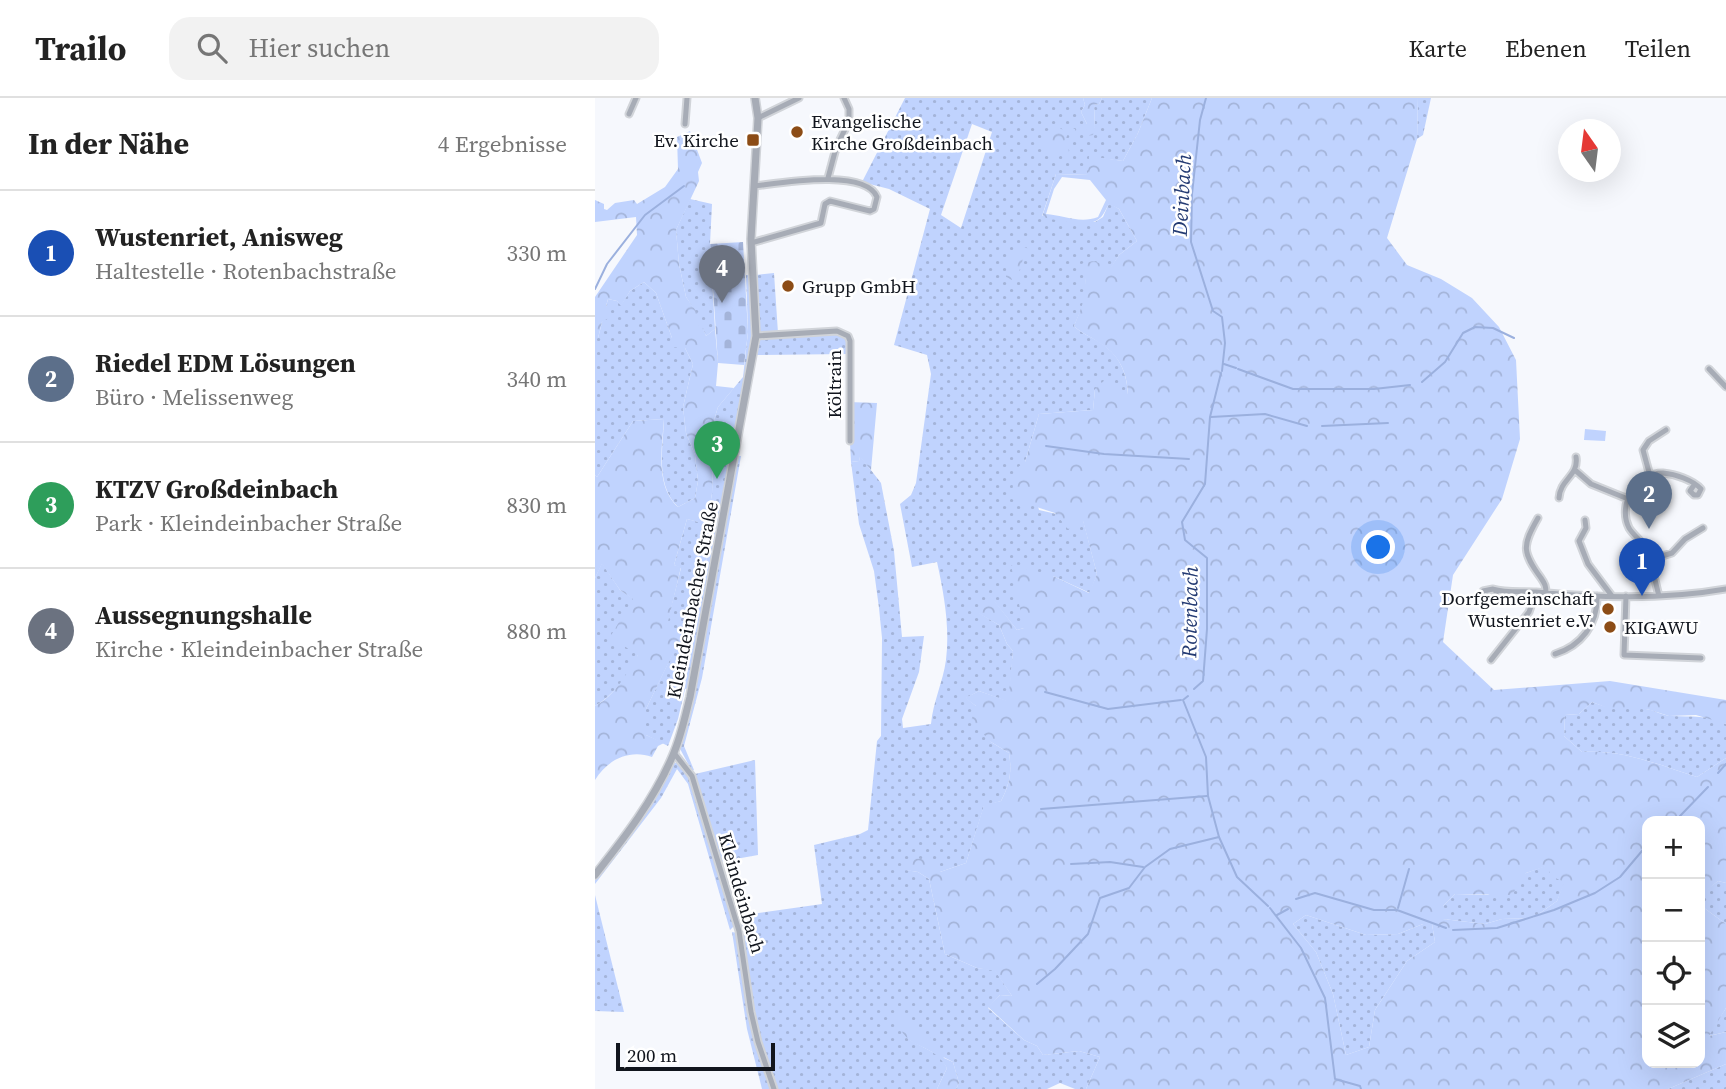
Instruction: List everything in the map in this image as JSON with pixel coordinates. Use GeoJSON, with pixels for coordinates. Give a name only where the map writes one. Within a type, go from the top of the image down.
{"type":"FeatureCollection","features":[{"type":"Feature","properties":{"kind":"street"},"geometry":{"type":"LineString","coordinates":[[629,114],[636,98]]}},
{"type":"Feature","properties":{"kind":"street"},"geometry":{"type":"LineString","coordinates":[[685,124],[687,98]]}},
{"type":"Feature","properties":{"kind":"street","name":"Kleindeinbacher Straße"},"geometry":{"type":"LineString","coordinates":[[595,874],[644,810],[674,753],[698,659],[756,335],[751,243],[758,118],[755,98]]}},
{"type":"Feature","properties":{"kind":"street"},"geometry":{"type":"LineString","coordinates":[[758,118],[797,98]]}},
{"type":"Feature","properties":{"kind":"street"},"geometry":{"type":"LineString","coordinates":[[828,178],[836,148],[849,121],[849,108],[844,98]]}},
{"type":"Feature","properties":{"kind":"street"},"geometry":{"type":"LineString","coordinates":[[751,243],[821,223],[825,204],[830,201],[870,211],[874,209],[877,197],[869,186],[828,178],[754,186]]}},
{"type":"Feature","properties":{"kind":"street","name":"Költrain"},"geometry":{"type":"LineString","coordinates":[[756,335],[837,331],[848,336],[851,441]]}},
{"type":"Feature","properties":{"kind":"street"},"geometry":{"type":"LineString","coordinates":[[1709,369],[1726,387]]}},
{"type":"Feature","properties":{"kind":"street"},"geometry":{"type":"LineString","coordinates":[[1650,476],[1643,450],[1649,441],[1666,430]]}},
{"type":"Feature","properties":{"kind":"street"},"geometry":{"type":"LineString","coordinates":[[1559,498],[1559,488],[1575,470],[1576,457]]}},
{"type":"Feature","properties":{"kind":"street"},"geometry":{"type":"LineString","coordinates":[[1575,470],[1591,484],[1628,499]]}},
{"type":"Feature","properties":{"kind":"street"},"geometry":{"type":"LineString","coordinates":[[1659,596],[1645,547],[1629,527],[1625,509],[1628,499],[1638,483],[1660,473],[1680,476],[1694,485]]}},
{"type":"Feature","properties":{"kind":"street"},"geometry":{"type":"LineString","coordinates":[[1538,518],[1524,547],[1546,586],[1546,593]]}},
{"type":"Feature","properties":{"kind":"street"},"geometry":{"type":"LineString","coordinates":[[1585,520],[1586,528],[1579,541],[1582,554],[1612,596]]}},
{"type":"Feature","properties":{"kind":"street"},"geometry":{"type":"LineString","coordinates":[[1649,560],[1672,553],[1685,539],[1703,528]]}},
{"type":"Feature","properties":{"kind":"street"},"geometry":{"type":"LineString","coordinates":[[1496,591],[1659,596],[1701,594],[1726,589]]}},
{"type":"Feature","properties":{"kind":"street"},"geometry":{"type":"LineString","coordinates":[[1491,660],[1529,612],[1536,592]]}},
{"type":"Feature","properties":{"kind":"street"},"geometry":{"type":"LineString","coordinates":[[1555,654],[1573,648],[1582,638],[1596,615],[1597,596]]}},
{"type":"Feature","properties":{"kind":"street"},"geometry":{"type":"LineString","coordinates":[[1626,596],[1624,655],[1701,658]]}},
{"type":"Feature","properties":{"kind":"street","name":"Kleindeinbach"},"geometry":{"type":"LineString","coordinates":[[674,753],[692,776],[739,931],[751,1012],[774,1089]]}},
{"type":"Feature","properties":{"kind":"green space"},"geometry":{"type":"Polygon","coordinates":[[[905,98],[1083,98],[1085,105],[1081,112],[1087,124],[1087,135],[1095,127],[1094,105],[1099,104],[1102,98],[1152,98],[1123,161],[1089,157],[1089,175],[1056,174],[1042,216],[1095,222],[1103,217],[1109,203],[1119,209],[1137,241],[1119,255],[1111,268],[1093,262],[1085,273],[1087,296],[1074,326],[1106,347],[1117,358],[1124,371],[1128,395],[1095,389],[1093,410],[1039,414],[1025,462],[1039,510],[1083,520],[1097,574],[1090,593],[1053,576],[1024,628],[1017,630],[990,596],[979,613],[999,625],[1013,651],[1009,702],[979,691],[966,698],[976,706],[991,742],[1009,753],[1008,783],[1001,801],[984,806],[966,863],[940,872],[906,870],[918,872],[929,879],[945,954],[977,968],[995,970],[1012,996],[1000,995],[988,1008],[1024,1040],[1037,1046],[1043,1055],[1079,1051],[1100,1057],[1086,1089],[1075,1089],[1060,1083],[1047,1089],[956,1089],[959,1083],[953,1062],[904,1037],[940,1056],[947,1068],[937,1089],[775,1089],[760,1041],[737,916],[822,904],[814,845],[868,830],[877,741],[881,736],[882,638],[874,571],[859,524],[851,462],[859,461],[860,456],[881,483],[894,551],[902,637],[924,636],[919,672],[902,719],[903,728],[931,724],[946,660],[947,623],[937,562],[912,567],[900,504],[911,495],[916,483],[931,374],[927,355],[894,345],[930,209],[889,189],[862,182],[905,98]],[[972,124],[941,215],[961,228],[992,132],[972,124]]]}},
{"type":"Feature","properties":{"kind":"green space"},"geometry":{"type":"Polygon","coordinates":[[[1083,98],[1102,98],[1099,104],[1094,105],[1093,135],[1087,136],[1087,124],[1081,112],[1085,105],[1083,98]]]}},
{"type":"Feature","properties":{"kind":"green space"},"geometry":{"type":"Polygon","coordinates":[[[1152,98],[1418,98],[1417,139],[1387,238],[1407,265],[1441,279],[1472,298],[1499,327],[1516,360],[1520,439],[1502,499],[1453,575],[1443,642],[1494,690],[1610,681],[1726,700],[1726,724],[1696,715],[1669,716],[1647,709],[1610,709],[1592,702],[1579,714],[1565,715],[1564,736],[1582,752],[1626,755],[1697,777],[1726,758],[1726,883],[1718,881],[1705,892],[1705,816],[1642,816],[1642,1068],[1705,1068],[1705,909],[1726,924],[1726,1008],[1709,1036],[1726,1032],[1726,1064],[1668,1089],[1086,1089],[1100,1057],[1079,1051],[1043,1055],[1037,1046],[1024,1040],[988,1007],[1000,995],[1012,996],[995,971],[977,968],[945,954],[929,879],[918,872],[905,870],[904,862],[913,858],[930,860],[940,872],[966,863],[984,805],[1001,801],[1008,783],[1009,753],[991,742],[971,721],[976,706],[965,698],[979,691],[1008,701],[1013,651],[999,625],[978,613],[990,595],[1017,630],[1024,628],[1011,565],[1053,576],[1089,593],[1097,574],[1083,521],[1068,529],[1055,513],[1012,499],[1014,470],[1025,462],[1039,414],[1093,410],[1095,389],[1107,378],[1121,393],[1128,394],[1124,371],[1116,358],[1074,326],[1086,288],[1081,264],[1093,261],[1111,267],[1119,255],[1137,241],[1119,209],[1109,204],[1100,218],[1088,223],[1042,217],[1056,174],[1088,175],[1089,156],[1123,161],[1152,98]],[[1062,177],[1054,189],[1046,214],[1078,219],[1098,217],[1106,200],[1090,180],[1062,177]],[[1547,866],[1526,873],[1512,895],[1455,894],[1443,906],[1443,919],[1485,924],[1502,919],[1533,918],[1557,901],[1564,882],[1551,876],[1547,866]],[[1306,915],[1293,924],[1316,952],[1333,994],[1346,1055],[1369,1047],[1375,1010],[1407,961],[1435,942],[1432,924],[1423,924],[1398,934],[1366,935],[1306,915]]]}},
{"type":"Feature","properties":{"kind":"green space"},"geometry":{"type":"Polygon","coordinates":[[[1418,98],[1431,98],[1423,135],[1417,139],[1418,98]]]}},
{"type":"Feature","properties":{"kind":"green space"},"geometry":{"type":"Polygon","coordinates":[[[1055,125],[1063,130],[1069,127],[1075,129],[1076,132],[1068,134],[1064,142],[1068,145],[1069,153],[1062,153],[1054,163],[1052,154],[1042,146],[1048,130],[1053,132],[1055,125]]]}},
{"type":"Feature","properties":{"kind":"green space"},"geometry":{"type":"Polygon","coordinates":[[[690,131],[702,163],[698,172],[699,181],[676,230],[679,264],[686,297],[701,318],[698,325],[703,328],[706,336],[715,329],[718,363],[716,386],[734,388],[718,407],[714,420],[712,493],[705,538],[707,566],[701,593],[696,571],[698,522],[687,519],[674,565],[681,567],[666,630],[683,633],[646,709],[646,735],[664,743],[658,746],[652,757],[635,754],[619,758],[606,767],[595,780],[595,706],[615,690],[638,655],[610,637],[633,599],[620,590],[602,564],[595,578],[595,475],[597,477],[633,421],[664,419],[661,454],[663,478],[678,507],[695,498],[698,481],[695,455],[686,433],[683,407],[693,364],[685,348],[670,347],[672,338],[656,293],[644,282],[630,291],[621,306],[617,301],[608,299],[606,306],[612,316],[602,322],[598,338],[595,338],[595,297],[637,235],[636,217],[595,222],[595,200],[604,204],[604,209],[607,210],[615,203],[634,200],[637,204],[665,187],[678,169],[677,137],[690,131]]]}},
{"type":"Feature","properties":{"kind":"green space"},"geometry":{"type":"Polygon","coordinates":[[[690,199],[712,204],[710,244],[715,329],[706,336],[703,329],[697,325],[700,318],[686,297],[679,264],[676,230],[690,199]]]}},
{"type":"Feature","properties":{"kind":"green space"},"geometry":{"type":"Polygon","coordinates":[[[743,242],[748,332],[744,365],[718,363],[710,244],[743,242]]]}},
{"type":"Feature","properties":{"kind":"green space"},"geometry":{"type":"Polygon","coordinates":[[[1022,246],[1031,250],[1031,259],[1023,259],[1018,275],[1012,280],[1006,277],[1007,262],[1022,246]]]}},
{"type":"Feature","properties":{"kind":"green space"},"geometry":{"type":"Polygon","coordinates":[[[774,273],[778,333],[765,334],[758,330],[756,275],[774,273]]]}},
{"type":"Feature","properties":{"kind":"green space"},"geometry":{"type":"Polygon","coordinates":[[[746,275],[751,275],[753,332],[689,688],[685,689],[668,746],[646,735],[646,709],[682,634],[665,631],[681,568],[674,565],[687,519],[699,522],[696,571],[707,566],[705,538],[712,493],[714,420],[718,407],[743,377],[748,332],[746,275]]]}},
{"type":"Feature","properties":{"kind":"green space"},"geometry":{"type":"Polygon","coordinates":[[[644,282],[656,293],[672,338],[685,348],[693,364],[683,407],[686,433],[695,455],[698,481],[695,498],[678,507],[666,488],[663,477],[664,419],[633,421],[597,477],[595,475],[595,338],[598,338],[608,299],[621,305],[630,291],[644,282]]]}},
{"type":"Feature","properties":{"kind":"green space"},"geometry":{"type":"Polygon","coordinates":[[[833,332],[845,335],[848,354],[756,355],[757,340],[760,336],[833,332]]]}},
{"type":"Feature","properties":{"kind":"green space"},"geometry":{"type":"Polygon","coordinates":[[[848,402],[877,403],[871,470],[860,457],[859,461],[851,462],[848,402]]]}},
{"type":"Feature","properties":{"kind":"green space"},"geometry":{"type":"Polygon","coordinates":[[[1585,429],[1606,431],[1605,441],[1584,440],[1585,429]]]}},
{"type":"Feature","properties":{"kind":"green space"},"geometry":{"type":"Polygon","coordinates":[[[737,456],[741,456],[702,678],[684,746],[694,770],[692,771],[679,747],[737,456]]]}},
{"type":"Feature","properties":{"kind":"green space"},"geometry":{"type":"Polygon","coordinates":[[[602,563],[620,590],[634,599],[638,655],[620,684],[595,706],[595,578],[602,563]]]}},
{"type":"Feature","properties":{"kind":"green space"},"geometry":{"type":"Polygon","coordinates":[[[1592,702],[1613,708],[1646,709],[1669,716],[1720,721],[1726,724],[1726,758],[1697,777],[1626,755],[1582,752],[1564,736],[1565,715],[1579,714],[1592,702]]]}},
{"type":"Feature","properties":{"kind":"green space"},"geometry":{"type":"Polygon","coordinates":[[[755,760],[758,855],[719,862],[695,774],[755,760]]]}},
{"type":"Feature","properties":{"kind":"green space"},"geometry":{"type":"Polygon","coordinates":[[[677,762],[685,767],[691,780],[735,925],[730,930],[688,784],[677,769],[661,798],[595,884],[595,878],[671,765],[677,762]]]}},
{"type":"Feature","properties":{"kind":"green space"},"geometry":{"type":"Polygon","coordinates":[[[1548,865],[1565,882],[1557,901],[1533,918],[1502,919],[1485,924],[1443,919],[1443,906],[1455,894],[1488,895],[1526,873],[1548,865]]]}},
{"type":"Feature","properties":{"kind":"green space"},"geometry":{"type":"Polygon","coordinates":[[[1718,881],[1726,883],[1726,924],[1705,909],[1705,891],[1718,881]]]}},
{"type":"Feature","properties":{"kind":"green space"},"geometry":{"type":"Polygon","coordinates":[[[595,895],[624,1012],[595,1011],[595,895]]]}},
{"type":"Feature","properties":{"kind":"green space"},"geometry":{"type":"Polygon","coordinates":[[[1306,915],[1366,935],[1398,934],[1423,924],[1432,924],[1435,942],[1407,961],[1375,1010],[1369,1047],[1346,1055],[1333,994],[1316,952],[1293,924],[1306,915]]]}},
{"type":"Feature","properties":{"kind":"green space"},"geometry":{"type":"Polygon","coordinates":[[[732,932],[737,933],[752,1023],[772,1089],[762,1089],[747,1029],[732,932]]]}},
{"type":"Feature","properties":{"kind":"green space"},"geometry":{"type":"Polygon","coordinates":[[[1726,1008],[1726,1032],[1708,1036],[1726,1008]]]}},
{"type":"Feature","properties":{"kind":"green space"},"geometry":{"type":"Polygon","coordinates":[[[895,1013],[923,1032],[941,1050],[944,1058],[953,1062],[959,1083],[956,1089],[937,1089],[947,1068],[933,1053],[904,1035],[895,1013]]]}},
{"type":"Feature","properties":{"kind":"green space"},"geometry":{"type":"Polygon","coordinates":[[[1726,1064],[1726,1089],[1668,1089],[1726,1064]]]}},
{"type":"Feature","properties":{"kind":"waterway","name":"Deinbach"},"geometry":{"type":"LineString","coordinates":[[1206,98],[1200,120],[1192,194],[1191,242],[1213,311],[1222,317],[1225,343],[1222,371]]}},
{"type":"Feature","properties":{"kind":"waterway"},"geometry":{"type":"LineString","coordinates":[[595,289],[607,264],[645,215],[684,186]]}},
{"type":"Feature","properties":{"kind":"waterway"},"geometry":{"type":"LineString","coordinates":[[1422,382],[1445,362],[1463,333],[1475,327],[1493,328],[1514,338]]}},
{"type":"Feature","properties":{"kind":"waterway"},"geometry":{"type":"LineString","coordinates":[[1224,364],[1236,368]]}},
{"type":"Feature","properties":{"kind":"waterway"},"geometry":{"type":"LineString","coordinates":[[1238,369],[1293,389],[1374,389],[1410,385]]}},
{"type":"Feature","properties":{"kind":"waterway","name":"Rotenbach"},"geometry":{"type":"LineString","coordinates":[[1194,689],[1203,681],[1207,629],[1207,558],[1185,540],[1182,522],[1205,484],[1210,417],[1221,373]]}},
{"type":"Feature","properties":{"kind":"waterway"},"geometry":{"type":"LineString","coordinates":[[1211,417],[1265,414],[1307,426]]}},
{"type":"Feature","properties":{"kind":"waterway"},"geometry":{"type":"LineString","coordinates":[[1322,426],[1388,423]]}},
{"type":"Feature","properties":{"kind":"waterway"},"geometry":{"type":"LineString","coordinates":[[1046,446],[1104,454],[1189,459]]}},
{"type":"Feature","properties":{"kind":"waterway"},"geometry":{"type":"LineString","coordinates":[[1045,692],[1108,709],[1181,700]]}},
{"type":"Feature","properties":{"kind":"waterway","name":"Rotenbach"},"geometry":{"type":"LineString","coordinates":[[1188,696],[1183,700],[1206,757],[1208,796],[1219,837],[1237,877],[1268,906]]}},
{"type":"Feature","properties":{"kind":"waterway"},"geometry":{"type":"LineString","coordinates":[[1718,773],[1726,764]]}},
{"type":"Feature","properties":{"kind":"waterway"},"geometry":{"type":"LineString","coordinates":[[1680,816],[1708,787]]}},
{"type":"Feature","properties":{"kind":"waterway"},"geometry":{"type":"LineString","coordinates":[[1041,809],[1207,796]]}},
{"type":"Feature","properties":{"kind":"waterway"},"geometry":{"type":"LineString","coordinates":[[1037,984],[1088,934],[1100,898],[1129,888],[1145,867],[1170,849],[1219,837]]}},
{"type":"Feature","properties":{"kind":"waterway"},"geometry":{"type":"LineString","coordinates":[[1453,930],[1497,928],[1554,910],[1595,893],[1620,877],[1642,851]]}},
{"type":"Feature","properties":{"kind":"waterway"},"geometry":{"type":"LineString","coordinates":[[1071,864],[1110,862],[1143,867]]}},
{"type":"Feature","properties":{"kind":"waterway"},"geometry":{"type":"LineString","coordinates":[[1398,908],[1409,869]]}},
{"type":"Feature","properties":{"kind":"waterway"},"geometry":{"type":"LineString","coordinates":[[1296,899],[1315,893],[1374,910],[1397,910],[1446,928]]}},
{"type":"Feature","properties":{"kind":"waterway","name":"Rotenbach"},"geometry":{"type":"LineString","coordinates":[[1270,908],[1301,948],[1325,998],[1335,1079],[1360,1086],[1361,1089]]}},
{"type":"Feature","properties":{"kind":"waterway"},"geometry":{"type":"LineString","coordinates":[[1277,915],[1288,909]]}},
{"type":"Feature","properties":{"kind":"place","name":"Evangelische Kirche Großdeinbach"},"geometry":{"type":"Point","coordinates":[797,132]}},
{"type":"Feature","properties":{"kind":"place","name":"Ev. Kirche"},"geometry":{"type":"Point","coordinates":[753,140]}},
{"type":"Feature","properties":{"kind":"place","name":"Grupp GmbH"},"geometry":{"type":"Point","coordinates":[788,286]}},
{"type":"Feature","properties":{"kind":"place","name":"Aussegnungshalle"},"geometry":{"type":"Point","coordinates":[722,303]}},
{"type":"Feature","properties":{"kind":"place","name":"KTZV Großdeinbach"},"geometry":{"type":"Point","coordinates":[717,479]}},
{"type":"Feature","properties":{"kind":"place","name":"Riedel EDM Lösungen"},"geometry":{"type":"Point","coordinates":[1649,529]}},
{"type":"Feature","properties":{"kind":"place","name":"Wustenriet, Anisweg"},"geometry":{"type":"Point","coordinates":[1642,596]}},
{"type":"Feature","properties":{"kind":"place","name":"Dorfgemeinschaft Wustenriet e.V."},"geometry":{"type":"Point","coordinates":[1608,609]}},
{"type":"Feature","properties":{"kind":"place","name":"KIGAWU"},"geometry":{"type":"Point","coordinates":[1610,627]}}]}
